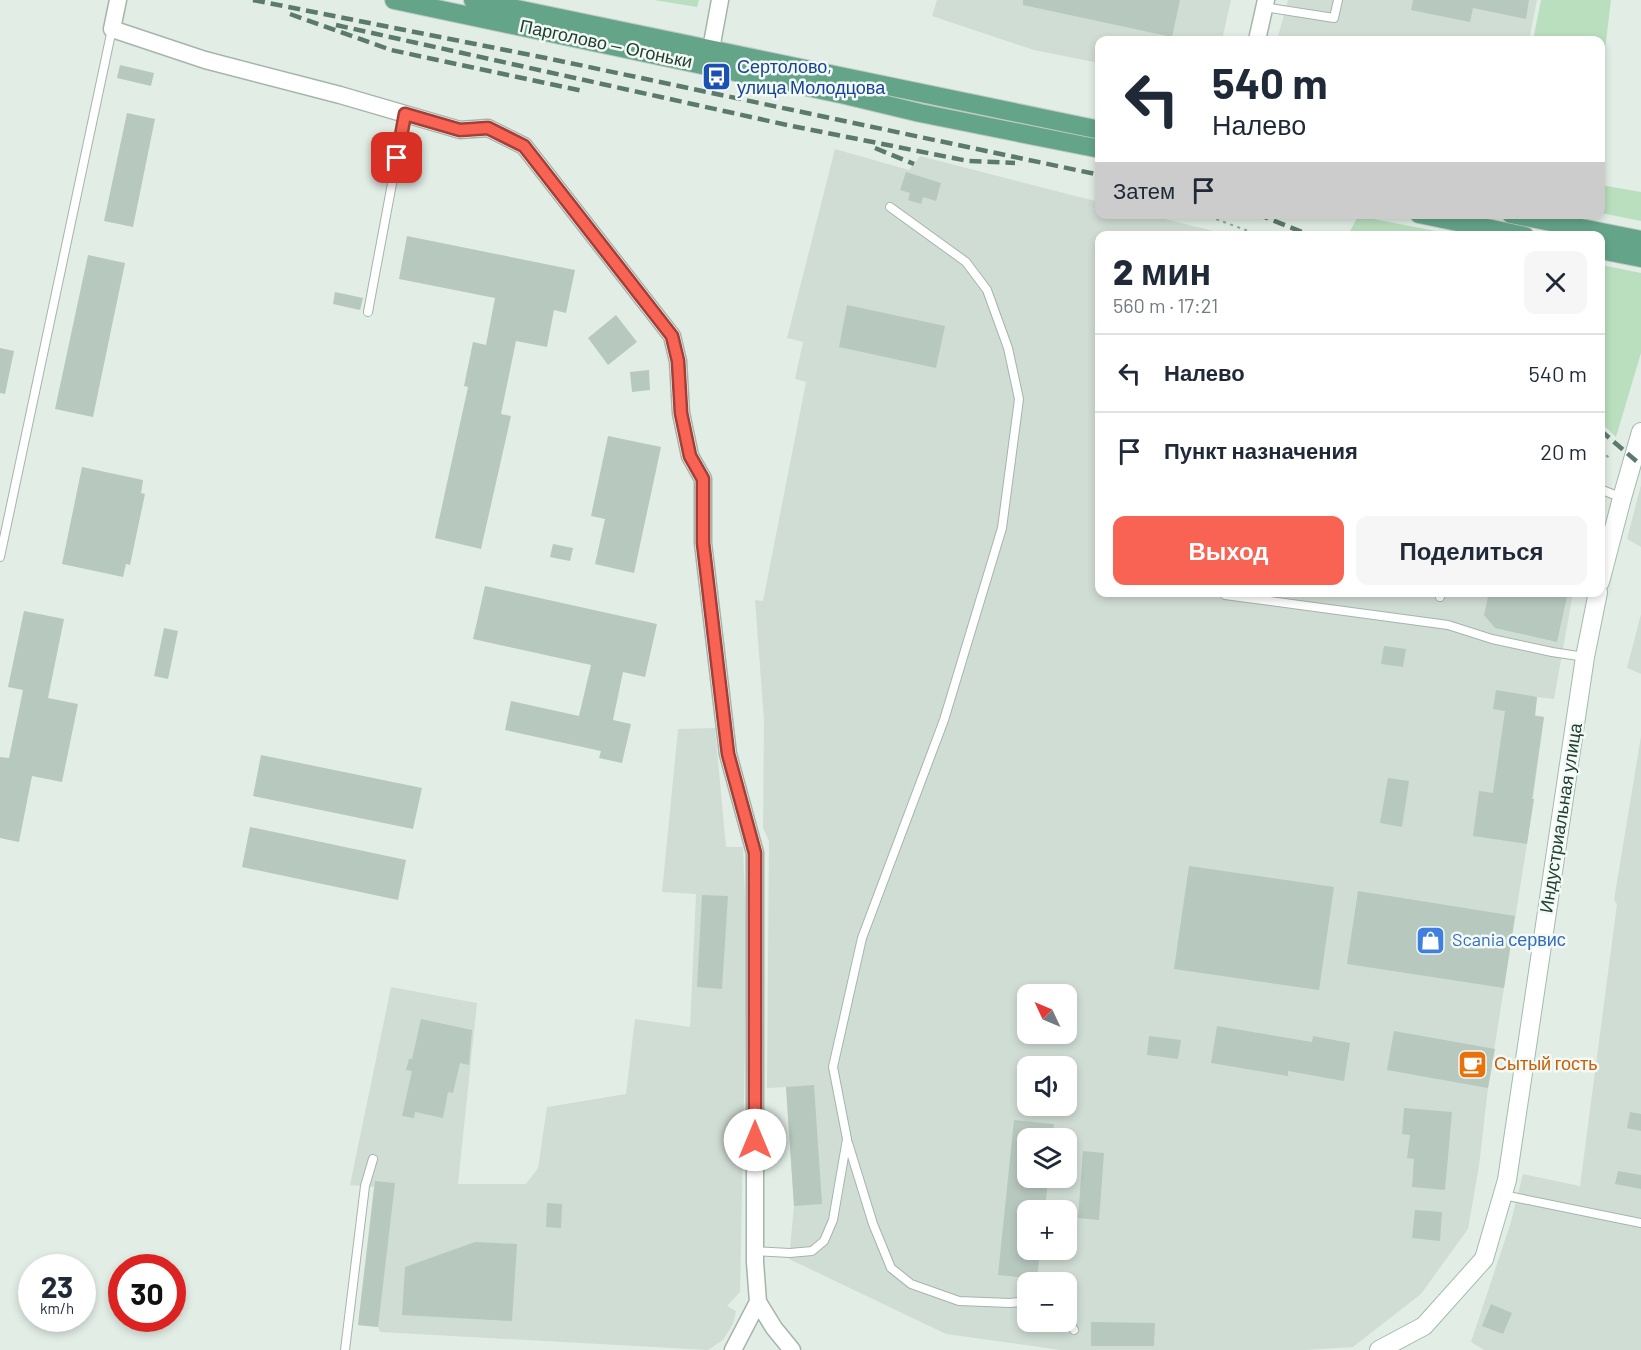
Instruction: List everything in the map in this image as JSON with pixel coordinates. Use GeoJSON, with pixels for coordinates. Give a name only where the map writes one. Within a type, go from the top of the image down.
{"type":"FeatureCollection","features":[{"type":"Feature","properties":{"kind":"main road","name":"Парголово — Огоньки"},"geometry":{"type":"LineString","coordinates":[[473,0],[1095,129]]}},
{"type":"Feature","properties":{"kind":"main road","name":"Парголово — Огоньки"},"geometry":{"type":"LineString","coordinates":[[403,1],[920,113],[1095,148]]}},
{"type":"Feature","properties":{"kind":"main road"},"geometry":{"type":"LineString","coordinates":[[1443,219],[1501,231]]}},
{"type":"Feature","properties":{"kind":"main road"},"geometry":{"type":"LineString","coordinates":[[1535,219],[1596,231]]}},
{"type":"Feature","properties":{"kind":"main road"},"geometry":{"type":"LineString","coordinates":[[1605,233],[1641,240]]}},
{"type":"Feature","properties":{"kind":"main road"},"geometry":{"type":"LineString","coordinates":[[1605,251],[1641,258]]}},
{"type":"Feature","properties":{"kind":"street"},"geometry":{"type":"LineString","coordinates":[[118,0],[112,30],[205,60],[460,130],[488,128],[524,146],[672,336],[678,361],[681,413],[690,456],[703,479],[703,543],[728,754],[755,853],[755,1251],[758,1302],[774,1328],[792,1350]]}},
{"type":"Feature","properties":{"kind":"street"},"geometry":{"type":"LineString","coordinates":[[711,49],[720,0]]}},
{"type":"Feature","properties":{"kind":"street"},"geometry":{"type":"LineString","coordinates":[[1258,36],[1265,4]]}},
{"type":"Feature","properties":{"kind":"street"},"geometry":{"type":"LineString","coordinates":[[1605,563],[1641,432]]}},
{"type":"Feature","properties":{"kind":"street","name":"Индустриальная улица"},"geometry":{"type":"LineString","coordinates":[[1379,1350],[1399,1344],[1424,1326],[1484,1259],[1503,1195],[1597,597]]}},
{"type":"Feature","properties":{"kind":"street"},"geometry":{"type":"LineString","coordinates":[[733,1350],[758,1302]]}},
{"type":"Feature","properties":{"kind":"lane"},"geometry":{"type":"LineString","coordinates":[[1265,4],[1334,18],[1338,0]]}},
{"type":"Feature","properties":{"kind":"lane"},"geometry":{"type":"LineString","coordinates":[[0,557],[112,30]]}},
{"type":"Feature","properties":{"kind":"lane"},"geometry":{"type":"LineString","coordinates":[[368,312],[405,114]]}},
{"type":"Feature","properties":{"kind":"lane"},"geometry":{"type":"LineString","coordinates":[[890,207],[966,262],[987,290],[1008,348],[1019,399],[1002,528],[944,720],[862,938],[833,1067],[847,1139],[873,1224],[891,1268],[911,1284],[959,1301],[1017,1302]]}},
{"type":"Feature","properties":{"kind":"lane"},"geometry":{"type":"LineString","coordinates":[[1605,491],[1622,498]]}},
{"type":"Feature","properties":{"kind":"lane"},"geometry":{"type":"LineString","coordinates":[[1240,597],[1448,625],[1492,639],[1586,657]]}},
{"type":"Feature","properties":{"kind":"lane"},"geometry":{"type":"LineString","coordinates":[[755,1251],[812,1251],[824,1241],[833,1220],[847,1139]]}},
{"type":"Feature","properties":{"kind":"lane"},"geometry":{"type":"LineString","coordinates":[[345,1350],[365,1186],[373,1159]]}},
{"type":"Feature","properties":{"kind":"lane"},"geometry":{"type":"LineString","coordinates":[[1503,1195],[1641,1223]]}},
{"type":"Feature","properties":{"kind":"path"},"geometry":{"type":"LineString","coordinates":[[1216,219],[1248,231]]}},
{"type":"Feature","properties":{"kind":"path"},"geometry":{"type":"LineString","coordinates":[[1605,455],[1611,459]]}},
{"type":"Feature","properties":{"kind":"shaded area"},"geometry":{"type":"Polygon","coordinates":[[[937,0],[1231,0],[1223,36],[1095,36],[1095,62],[1034,50],[932,16],[937,0]]]}},
{"type":"Feature","properties":{"kind":"shaded area"},"geometry":{"type":"Polygon","coordinates":[[[1288,0],[1537,0],[1530,36],[1278,36],[1288,0]]]}},
{"type":"Feature","properties":{"kind":"shaded area"},"geometry":{"type":"Polygon","coordinates":[[[835,149],[909,170],[920,156],[1095,201],[1095,219],[1164,219],[1214,231],[1095,231],[1095,597],[1572,597],[1554,699],[1537,697],[1535,715],[1544,717],[1527,844],[1468,1229],[1421,1294],[1353,1347],[1305,1350],[1061,1350],[946,1334],[789,1259],[794,1206],[786,1087],[767,1088],[769,841],[763,828],[764,720],[755,600],[763,601],[806,382],[795,379],[803,342],[787,338],[835,149]]]}},
{"type":"Feature","properties":{"kind":"shaded area"},"geometry":{"type":"Polygon","coordinates":[[[1641,485],[1641,547],[1627,539],[1641,485]]]}},
{"type":"Feature","properties":{"kind":"shaded area"},"geometry":{"type":"Polygon","coordinates":[[[1641,614],[1641,674],[1627,668],[1641,614]]]}},
{"type":"Feature","properties":{"kind":"shaded area"},"geometry":{"type":"Polygon","coordinates":[[[715,728],[726,847],[743,847],[747,947],[740,1292],[727,1306],[736,1311],[733,1324],[723,1340],[708,1350],[380,1332],[378,1327],[358,1325],[374,1187],[350,1185],[391,987],[477,1003],[458,1184],[526,1184],[538,1168],[547,1107],[626,1094],[635,1019],[690,1027],[696,894],[662,892],[678,729],[715,728]]]}},
{"type":"Feature","properties":{"kind":"shaded area"},"geometry":{"type":"Polygon","coordinates":[[[1641,736],[1641,1350],[1484,1350],[1471,1342],[1510,1225],[1523,1174],[1580,1186],[1617,904],[1614,900],[1641,736]]]}},
{"type":"Feature","properties":{"kind":"green space"},"geometry":{"type":"Polygon","coordinates":[[[654,0],[699,0],[697,7],[654,0]]]}},
{"type":"Feature","properties":{"kind":"green space"},"geometry":{"type":"Polygon","coordinates":[[[1541,0],[1611,0],[1605,50],[1605,36],[1534,36],[1541,0]]]}},
{"type":"Feature","properties":{"kind":"green space"},"geometry":{"type":"Polygon","coordinates":[[[1605,186],[1641,192],[1641,221],[1605,214],[1605,186]]]}},
{"type":"Feature","properties":{"kind":"green space"},"geometry":{"type":"Polygon","coordinates":[[[1356,219],[1373,219],[1435,231],[1350,231],[1356,219]]]}},
{"type":"Feature","properties":{"kind":"green space"},"geometry":{"type":"Polygon","coordinates":[[[1605,266],[1641,273],[1641,353],[1616,437],[1605,427],[1605,266]]]}},
{"type":"Feature","properties":{"kind":"building"},"geometry":{"type":"Polygon","coordinates":[[[1023,0],[1180,0],[1172,36],[1023,5],[1023,0]]]}},
{"type":"Feature","properties":{"kind":"building"},"geometry":{"type":"Polygon","coordinates":[[[1413,0],[1529,0],[1526,19],[1473,8],[1470,22],[1411,10],[1413,0]]]}},
{"type":"Feature","properties":{"kind":"building"},"geometry":{"type":"Polygon","coordinates":[[[120,65],[154,73],[151,86],[117,78],[120,65]]]}},
{"type":"Feature","properties":{"kind":"building"},"geometry":{"type":"Polygon","coordinates":[[[127,113],[155,119],[133,227],[104,221],[127,113]]]}},
{"type":"Feature","properties":{"kind":"building"},"geometry":{"type":"Polygon","coordinates":[[[906,172],[941,183],[936,201],[923,197],[921,204],[908,200],[910,193],[900,190],[906,172]]]}},
{"type":"Feature","properties":{"kind":"building"},"geometry":{"type":"Polygon","coordinates":[[[407,236],[575,270],[566,313],[554,310],[547,347],[516,341],[501,414],[511,416],[481,549],[435,538],[468,387],[464,386],[473,342],[486,345],[495,298],[399,279],[407,236]]]}},
{"type":"Feature","properties":{"kind":"building"},"geometry":{"type":"Polygon","coordinates":[[[88,255],[125,263],[93,417],[55,409],[88,255]]]}},
{"type":"Feature","properties":{"kind":"building"},"geometry":{"type":"Polygon","coordinates":[[[335,292],[363,298],[360,310],[333,304],[335,292]]]}},
{"type":"Feature","properties":{"kind":"building"},"geometry":{"type":"Polygon","coordinates":[[[847,305],[945,326],[936,368],[839,347],[847,305]]]}},
{"type":"Feature","properties":{"kind":"building"},"geometry":{"type":"Polygon","coordinates":[[[616,315],[637,342],[608,365],[588,338],[616,315]]]}},
{"type":"Feature","properties":{"kind":"building"},"geometry":{"type":"Polygon","coordinates":[[[0,348],[14,351],[5,394],[0,393],[0,348]]]}},
{"type":"Feature","properties":{"kind":"building"},"geometry":{"type":"Polygon","coordinates":[[[649,370],[650,390],[632,392],[630,372],[649,370]]]}},
{"type":"Feature","properties":{"kind":"building"},"geometry":{"type":"Polygon","coordinates":[[[608,436],[661,447],[634,573],[595,564],[605,519],[591,516],[608,436]]]}},
{"type":"Feature","properties":{"kind":"building"},"geometry":{"type":"Polygon","coordinates":[[[82,467],[143,480],[141,493],[145,494],[130,565],[126,564],[123,577],[62,564],[82,467]]]}},
{"type":"Feature","properties":{"kind":"building"},"geometry":{"type":"Polygon","coordinates":[[[553,544],[573,548],[570,561],[550,557],[553,544]]]}},
{"type":"Feature","properties":{"kind":"building"},"geometry":{"type":"Polygon","coordinates":[[[485,586],[657,624],[645,677],[623,672],[613,720],[631,724],[622,763],[599,758],[601,751],[505,730],[511,701],[579,716],[591,665],[473,639],[485,586]]]}},
{"type":"Feature","properties":{"kind":"building"},"geometry":{"type":"Polygon","coordinates":[[[1488,597],[1567,597],[1557,642],[1495,628],[1484,615],[1488,597]]]}},
{"type":"Feature","properties":{"kind":"building"},"geometry":{"type":"Polygon","coordinates":[[[24,611],[64,619],[48,698],[78,704],[62,782],[32,776],[19,842],[0,838],[0,757],[9,758],[23,690],[8,687],[24,611]]]}},
{"type":"Feature","properties":{"kind":"building"},"geometry":{"type":"Polygon","coordinates":[[[164,628],[178,631],[168,679],[154,676],[164,628]]]}},
{"type":"Feature","properties":{"kind":"building"},"geometry":{"type":"Polygon","coordinates":[[[1384,646],[1406,649],[1403,667],[1381,664],[1384,646]]]}},
{"type":"Feature","properties":{"kind":"building"},"geometry":{"type":"Polygon","coordinates":[[[1496,690],[1537,697],[1535,716],[1544,717],[1527,844],[1473,836],[1479,791],[1493,793],[1505,711],[1493,709],[1496,690]]]}},
{"type":"Feature","properties":{"kind":"building"},"geometry":{"type":"Polygon","coordinates":[[[261,755],[422,788],[413,829],[253,796],[261,755]]]}},
{"type":"Feature","properties":{"kind":"building"},"geometry":{"type":"Polygon","coordinates":[[[1388,778],[1409,781],[1402,827],[1380,823],[1388,778]]]}},
{"type":"Feature","properties":{"kind":"building"},"geometry":{"type":"Polygon","coordinates":[[[250,827],[406,860],[398,900],[242,867],[250,827]]]}},
{"type":"Feature","properties":{"kind":"building"},"geometry":{"type":"Polygon","coordinates":[[[1189,866],[1334,887],[1319,990],[1174,969],[1189,866]]]}},
{"type":"Feature","properties":{"kind":"building","name":"Scania сервис"},"geometry":{"type":"Polygon","coordinates":[[[1358,891],[1515,916],[1504,988],[1347,964],[1358,891]]]}},
{"type":"Feature","properties":{"kind":"building"},"geometry":{"type":"Polygon","coordinates":[[[702,895],[728,896],[722,989],[697,987],[702,895]]]}},
{"type":"Feature","properties":{"kind":"building"},"geometry":{"type":"Polygon","coordinates":[[[421,1019],[472,1030],[469,1065],[460,1063],[453,1093],[448,1092],[443,1118],[415,1112],[414,1118],[402,1116],[412,1071],[406,1070],[409,1059],[412,1059],[421,1019]]]}},
{"type":"Feature","properties":{"kind":"building"},"geometry":{"type":"Polygon","coordinates":[[[1217,1026],[1312,1042],[1313,1036],[1350,1043],[1344,1081],[1288,1071],[1288,1076],[1211,1063],[1217,1026]]]}},
{"type":"Feature","properties":{"kind":"building"},"geometry":{"type":"Polygon","coordinates":[[[1394,1031],[1495,1049],[1488,1088],[1387,1070],[1394,1031]]]}},
{"type":"Feature","properties":{"kind":"building"},"geometry":{"type":"Polygon","coordinates":[[[1149,1036],[1181,1040],[1178,1059],[1147,1055],[1149,1036]]]}},
{"type":"Feature","properties":{"kind":"building"},"geometry":{"type":"Polygon","coordinates":[[[814,1085],[822,1204],[794,1206],[786,1087],[814,1085]]]}},
{"type":"Feature","properties":{"kind":"building"},"geometry":{"type":"Polygon","coordinates":[[[1404,1108],[1452,1112],[1445,1190],[1412,1187],[1414,1159],[1407,1158],[1410,1135],[1402,1134],[1404,1108]]]}},
{"type":"Feature","properties":{"kind":"building"},"geometry":{"type":"Polygon","coordinates":[[[1630,1112],[1641,1114],[1641,1131],[1627,1128],[1630,1112]]]}},
{"type":"Feature","properties":{"kind":"building"},"geometry":{"type":"Polygon","coordinates":[[[1014,1120],[1054,1124],[1053,1128],[1017,1128],[1017,1188],[1047,1188],[1046,1200],[1017,1200],[1017,1260],[1039,1260],[1038,1272],[1017,1272],[1017,1277],[998,1275],[1014,1120]]]}},
{"type":"Feature","properties":{"kind":"building"},"geometry":{"type":"Polygon","coordinates":[[[1083,1151],[1104,1153],[1099,1220],[1078,1218],[1083,1151]]]}},
{"type":"Feature","properties":{"kind":"building"},"geometry":{"type":"Polygon","coordinates":[[[1618,1171],[1641,1175],[1641,1189],[1615,1184],[1618,1171]]]}},
{"type":"Feature","properties":{"kind":"building"},"geometry":{"type":"Polygon","coordinates":[[[375,1181],[395,1183],[378,1327],[358,1325],[375,1181]]]}},
{"type":"Feature","properties":{"kind":"building"},"geometry":{"type":"Polygon","coordinates":[[[547,1203],[562,1204],[561,1228],[546,1227],[547,1203]]]}},
{"type":"Feature","properties":{"kind":"building"},"geometry":{"type":"Polygon","coordinates":[[[1415,1210],[1442,1212],[1440,1241],[1412,1238],[1415,1210]]]}},
{"type":"Feature","properties":{"kind":"building"},"geometry":{"type":"Polygon","coordinates":[[[475,1242],[517,1244],[512,1321],[402,1315],[405,1267],[475,1242]]]}},
{"type":"Feature","properties":{"kind":"building"},"geometry":{"type":"Polygon","coordinates":[[[1491,1304],[1512,1313],[1503,1334],[1482,1326],[1491,1304]]]}},
{"type":"Feature","properties":{"kind":"building"},"geometry":{"type":"Polygon","coordinates":[[[1091,1322],[1155,1323],[1154,1346],[1091,1346],[1091,1322]]]}},
{"type":"Feature","properties":{"kind":"railway"},"geometry":{"type":"LineString","coordinates":[[253,0],[551,59],[1095,174]]}},
{"type":"Feature","properties":{"kind":"railway"},"geometry":{"type":"LineString","coordinates":[[290,14],[391,50],[583,91]]}},
{"type":"Feature","properties":{"kind":"railway"},"geometry":{"type":"LineString","coordinates":[[336,25],[787,125],[968,161],[1015,163]]}},
{"type":"Feature","properties":{"kind":"railway"},"geometry":{"type":"LineString","coordinates":[[875,148],[914,164]]}},
{"type":"Feature","properties":{"kind":"railway"},"geometry":{"type":"LineString","coordinates":[[1270,219],[1300,231]]}},
{"type":"Feature","properties":{"kind":"railway"},"geometry":{"type":"LineString","coordinates":[[1605,434],[1641,465]]}},
{"type":"Feature","properties":{"kind":"place","name":"Сертолово, улица Молодцова"},"geometry":{"type":"Point","coordinates":[716,77]}},
{"type":"Feature","properties":{"kind":"place","name":"Scania сервис"},"geometry":{"type":"Point","coordinates":[1431,940]}},
{"type":"Feature","properties":{"kind":"place","name":"Сытый гость"},"geometry":{"type":"Point","coordinates":[1473,1064]}},
{"type":"Feature","properties":{"kind":"route"},"geometry":{"type":"LineString","coordinates":[[397,158],[405,114],[460,130],[488,128],[524,146],[672,336],[678,361],[681,413],[690,456],[703,479],[703,543],[728,754],[755,853],[755,1140]]}}]}
